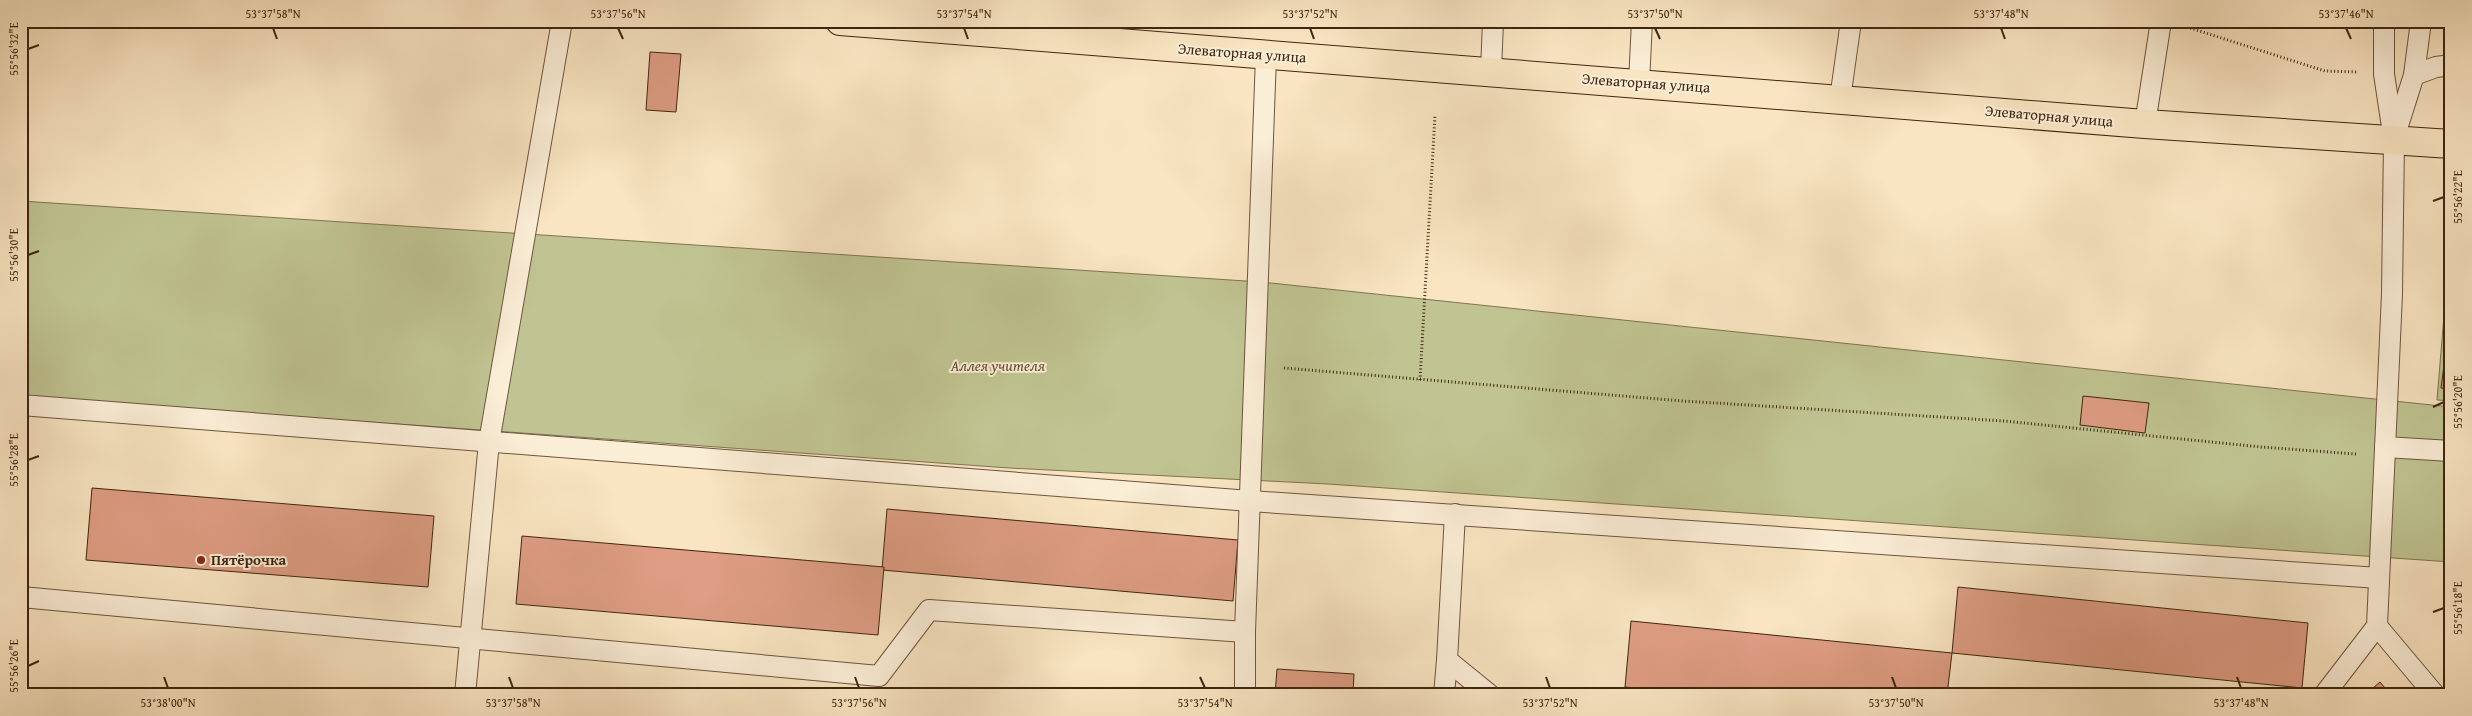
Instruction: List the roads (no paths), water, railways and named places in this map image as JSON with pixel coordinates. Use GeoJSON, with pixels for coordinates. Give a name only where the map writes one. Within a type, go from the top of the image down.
{"type":"FeatureCollection","features":[{"type":"Feature","properties":{"kind":"main road","name":"Элеваторная улица"},"geometry":{"type":"LineString","coordinates":[[840,21],[2145,124],[2451,144]]}},
{"type":"Feature","properties":{"kind":"lane"},"geometry":{"type":"LineString","coordinates":[[465,695],[489,442],[562,21]]}},
{"type":"Feature","properties":{"kind":"lane"},"geometry":{"type":"LineString","coordinates":[[1491,71],[1493,21]]}},
{"type":"Feature","properties":{"kind":"lane"},"geometry":{"type":"LineString","coordinates":[[1639,83],[1642,21]]}},
{"type":"Feature","properties":{"kind":"lane"},"geometry":{"type":"LineString","coordinates":[[1840,99],[1852,21]]}},
{"type":"Feature","properties":{"kind":"lane"},"geometry":{"type":"LineString","coordinates":[[2145,124],[2161,21]]}},
{"type":"Feature","properties":{"kind":"lane"},"geometry":{"type":"LineString","coordinates":[[2324,695],[2377,626],[2392,294],[2394,140],[2384,74],[2384,21]]}},
{"type":"Feature","properties":{"kind":"lane"},"geometry":{"type":"LineString","coordinates":[[2394,140],[2414,75],[2421,21]]}},
{"type":"Feature","properties":{"kind":"lane"},"geometry":{"type":"LineString","coordinates":[[1245,695],[1245,632],[1266,56]]}},
{"type":"Feature","properties":{"kind":"lane"},"geometry":{"type":"LineString","coordinates":[[2414,75],[2436,67],[2451,65]]}},
{"type":"Feature","properties":{"kind":"lane"},"geometry":{"type":"LineString","coordinates":[[21,405],[1250,501],[2379,578]]}},
{"type":"Feature","properties":{"kind":"lane"},"geometry":{"type":"LineString","coordinates":[[2385,452],[2451,451]]}},
{"type":"Feature","properties":{"kind":"lane"},"geometry":{"type":"LineString","coordinates":[[1444,695],[1455,514]]}},
{"type":"Feature","properties":{"kind":"lane"},"geometry":{"type":"LineString","coordinates":[[21,597],[879,676],[929,610],[1245,632]]}},
{"type":"Feature","properties":{"kind":"lane"},"geometry":{"type":"LineString","coordinates":[[2377,626],[2435,695]]}},
{"type":"Feature","properties":{"kind":"lane"},"geometry":{"type":"LineString","coordinates":[[1447,660],[1490,695]]}},
{"type":"Feature","properties":{"kind":"place","name":"Пятёрочка"},"geometry":{"type":"Point","coordinates":[201,560]}},
{"type":"Feature","properties":{"kind":"park label","name":"Аллея учителя"},"geometry":{"type":"Point","coordinates":[998,366]}}]}
